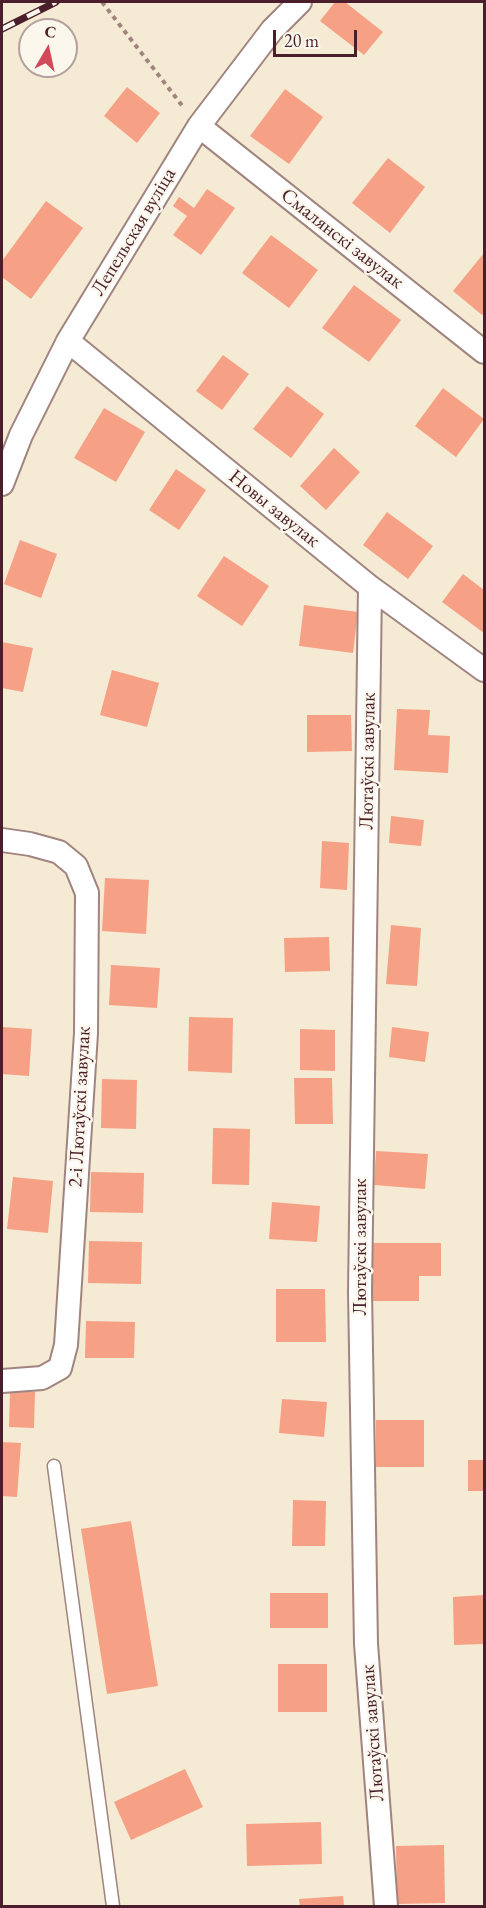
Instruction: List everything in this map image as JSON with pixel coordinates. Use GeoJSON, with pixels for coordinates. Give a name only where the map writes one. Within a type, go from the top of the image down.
{"type":"FeatureCollection","features":[{"type":"Feature","properties":{"kind":"street","name":"Лепельская вуліца"},"geometry":{"type":"LineString","coordinates":[[2,484],[21,435],[68,341],[199,126],[272,30],[300,2]]}},
{"type":"Feature","properties":{"kind":"street","name":"Смалянскі завулак"},"geometry":{"type":"LineString","coordinates":[[199,126],[484,352]]}},
{"type":"Feature","properties":{"kind":"street","name":"Новы завулак"},"geometry":{"type":"LineString","coordinates":[[68,341],[370,587],[484,670]]}},
{"type":"Feature","properties":{"kind":"street","name":"Лютаўскі завулак"},"geometry":{"type":"LineString","coordinates":[[370,587],[360,1292],[366,1644],[386,1906]]}},
{"type":"Feature","properties":{"kind":"street","name":"2-і Лютаўскі завулак"},"geometry":{"type":"LineString","coordinates":[[2,840],[30,844],[59,852],[76,866],[87,893],[86,1033],[66,1345],[60,1368],[42,1378],[2,1381]]}},
{"type":"Feature","properties":{"kind":"lane"},"geometry":{"type":"LineString","coordinates":[[54,1466],[113,1906]]}},
{"type":"Feature","properties":{"kind":"path"},"geometry":{"type":"LineString","coordinates":[[102,2],[199,126]]}},
{"type":"Feature","properties":{"kind":"building"},"geometry":{"type":"Polygon","coordinates":[[[335,2],[345,2],[383,32],[364,55],[320,21],[335,2]]]}},
{"type":"Feature","properties":{"kind":"building"},"geometry":{"type":"Polygon","coordinates":[[[127,87],[160,113],[137,143],[104,116],[127,87]]]}},
{"type":"Feature","properties":{"kind":"building"},"geometry":{"type":"Polygon","coordinates":[[[285,89],[323,117],[289,164],[250,136],[285,89]]]}},
{"type":"Feature","properties":{"kind":"building"},"geometry":{"type":"Polygon","coordinates":[[[388,158],[425,187],[390,233],[352,203],[388,158]]]}},
{"type":"Feature","properties":{"kind":"building"},"geometry":{"type":"Polygon","coordinates":[[[207,189],[235,208],[201,255],[173,235],[187,216],[173,206],[179,197],[194,208],[207,189]]]}},
{"type":"Feature","properties":{"kind":"building"},"geometry":{"type":"Polygon","coordinates":[[[46,201],[83,228],[31,299],[2,277],[2,261],[46,201]]]}},
{"type":"Feature","properties":{"kind":"building"},"geometry":{"type":"Polygon","coordinates":[[[271,235],[318,270],[289,308],[242,273],[271,235]]]}},
{"type":"Feature","properties":{"kind":"building"},"geometry":{"type":"Polygon","coordinates":[[[484,253],[484,313],[482,315],[453,291],[484,253]]]}},
{"type":"Feature","properties":{"kind":"building"},"geometry":{"type":"Polygon","coordinates":[[[354,285],[401,320],[369,362],[322,328],[354,285]]]}},
{"type":"Feature","properties":{"kind":"building"},"geometry":{"type":"Polygon","coordinates":[[[223,355],[249,374],[222,410],[196,391],[223,355]]]}},
{"type":"Feature","properties":{"kind":"building"},"geometry":{"type":"Polygon","coordinates":[[[287,386],[324,414],[291,458],[253,429],[287,386]]]}},
{"type":"Feature","properties":{"kind":"building"},"geometry":{"type":"Polygon","coordinates":[[[443,388],[484,419],[456,457],[415,426],[443,388]]]}},
{"type":"Feature","properties":{"kind":"building"},"geometry":{"type":"Polygon","coordinates":[[[104,408],[145,432],[116,482],[74,458],[104,408]]]}},
{"type":"Feature","properties":{"kind":"building"},"geometry":{"type":"Polygon","coordinates":[[[334,448],[360,472],[326,510],[300,486],[334,448]]]}},
{"type":"Feature","properties":{"kind":"building"},"geometry":{"type":"Polygon","coordinates":[[[176,469],[206,490],[179,530],[149,510],[176,469]]]}},
{"type":"Feature","properties":{"kind":"building"},"geometry":{"type":"Polygon","coordinates":[[[387,512],[433,546],[408,579],[363,545],[387,512]]]}},
{"type":"Feature","properties":{"kind":"building"},"geometry":{"type":"Polygon","coordinates":[[[20,540],[57,554],[41,598],[4,584],[20,540]]]}},
{"type":"Feature","properties":{"kind":"building"},"geometry":{"type":"Polygon","coordinates":[[[224,556],[269,586],[242,626],[197,596],[224,556]]]}},
{"type":"Feature","properties":{"kind":"building"},"geometry":{"type":"Polygon","coordinates":[[[463,574],[484,590],[484,633],[442,602],[463,574]]]}},
{"type":"Feature","properties":{"kind":"building"},"geometry":{"type":"Polygon","coordinates":[[[304,605],[358,612],[353,653],[299,646],[304,605]]]}},
{"type":"Feature","properties":{"kind":"building"},"geometry":{"type":"Polygon","coordinates":[[[2,642],[33,648],[23,692],[2,688],[2,642]]]}},
{"type":"Feature","properties":{"kind":"building"},"geometry":{"type":"Polygon","coordinates":[[[112,670],[159,683],[147,727],[100,715],[112,670]]]}},
{"type":"Feature","properties":{"kind":"building"},"geometry":{"type":"Polygon","coordinates":[[[397,709],[430,710],[428,735],[450,736],[448,773],[394,770],[397,709]]]}},
{"type":"Feature","properties":{"kind":"building"},"geometry":{"type":"Polygon","coordinates":[[[307,715],[351,715],[352,751],[307,752],[307,715]]]}},
{"type":"Feature","properties":{"kind":"building"},"geometry":{"type":"Polygon","coordinates":[[[391,816],[424,820],[421,846],[389,843],[391,816]]]}},
{"type":"Feature","properties":{"kind":"building"},"geometry":{"type":"Polygon","coordinates":[[[322,841],[349,843],[347,890],[320,888],[322,841]]]}},
{"type":"Feature","properties":{"kind":"building"},"geometry":{"type":"Polygon","coordinates":[[[105,878],[149,880],[146,934],[102,931],[105,878]]]}},
{"type":"Feature","properties":{"kind":"building"},"geometry":{"type":"Polygon","coordinates":[[[391,925],[421,928],[417,986],[386,984],[391,925]]]}},
{"type":"Feature","properties":{"kind":"building"},"geometry":{"type":"Polygon","coordinates":[[[329,937],[330,971],[285,972],[284,938],[329,937]]]}},
{"type":"Feature","properties":{"kind":"building"},"geometry":{"type":"Polygon","coordinates":[[[111,965],[160,968],[157,1008],[109,1005],[111,965]]]}},
{"type":"Feature","properties":{"kind":"building"},"geometry":{"type":"Polygon","coordinates":[[[189,1017],[233,1018],[232,1073],[188,1071],[189,1017]]]}},
{"type":"Feature","properties":{"kind":"building"},"geometry":{"type":"Polygon","coordinates":[[[2,1027],[32,1029],[29,1076],[2,1074],[2,1027]]]}},
{"type":"Feature","properties":{"kind":"building"},"geometry":{"type":"Polygon","coordinates":[[[392,1027],[429,1032],[425,1062],[389,1057],[392,1027]]]}},
{"type":"Feature","properties":{"kind":"building"},"geometry":{"type":"Polygon","coordinates":[[[300,1029],[335,1030],[335,1071],[300,1070],[300,1029]]]}},
{"type":"Feature","properties":{"kind":"building"},"geometry":{"type":"Polygon","coordinates":[[[294,1078],[332,1078],[333,1124],[295,1124],[294,1078]]]}},
{"type":"Feature","properties":{"kind":"building"},"geometry":{"type":"Polygon","coordinates":[[[102,1079],[137,1080],[136,1129],[101,1128],[102,1079]]]}},
{"type":"Feature","properties":{"kind":"building"},"geometry":{"type":"Polygon","coordinates":[[[213,1128],[250,1129],[249,1185],[212,1184],[213,1128]]]}},
{"type":"Feature","properties":{"kind":"building"},"geometry":{"type":"Polygon","coordinates":[[[376,1151],[428,1154],[425,1189],[374,1185],[376,1151]]]}},
{"type":"Feature","properties":{"kind":"building"},"geometry":{"type":"Polygon","coordinates":[[[91,1172],[144,1173],[143,1213],[90,1212],[91,1172]]]}},
{"type":"Feature","properties":{"kind":"building"},"geometry":{"type":"Polygon","coordinates":[[[13,1177],[53,1181],[48,1233],[7,1229],[13,1177]]]}},
{"type":"Feature","properties":{"kind":"building"},"geometry":{"type":"Polygon","coordinates":[[[272,1202],[320,1206],[317,1242],[269,1239],[272,1202]]]}},
{"type":"Feature","properties":{"kind":"building"},"geometry":{"type":"Polygon","coordinates":[[[89,1241],[142,1242],[141,1284],[88,1283],[89,1241]]]}},
{"type":"Feature","properties":{"kind":"building"},"geometry":{"type":"Polygon","coordinates":[[[372,1243],[441,1243],[441,1276],[419,1276],[419,1301],[372,1301],[372,1243]]]}},
{"type":"Feature","properties":{"kind":"building"},"geometry":{"type":"Polygon","coordinates":[[[276,1289],[325,1289],[326,1342],[276,1342],[276,1289]]]}},
{"type":"Feature","properties":{"kind":"building"},"geometry":{"type":"Polygon","coordinates":[[[86,1321],[135,1322],[134,1358],[85,1358],[86,1321]]]}},
{"type":"Feature","properties":{"kind":"building"},"geometry":{"type":"Polygon","coordinates":[[[10,1391],[35,1392],[34,1428],[9,1427],[10,1391]]]}},
{"type":"Feature","properties":{"kind":"building"},"geometry":{"type":"Polygon","coordinates":[[[282,1399],[327,1402],[324,1437],[279,1433],[282,1399]]]}},
{"type":"Feature","properties":{"kind":"building"},"geometry":{"type":"Polygon","coordinates":[[[376,1420],[424,1420],[424,1467],[376,1467],[376,1420]]]}},
{"type":"Feature","properties":{"kind":"building"},"geometry":{"type":"Polygon","coordinates":[[[2,1442],[21,1443],[17,1497],[2,1496],[2,1442]]]}},
{"type":"Feature","properties":{"kind":"building"},"geometry":{"type":"Polygon","coordinates":[[[468,1460],[484,1460],[484,1491],[468,1491],[468,1460]]]}},
{"type":"Feature","properties":{"kind":"building"},"geometry":{"type":"Polygon","coordinates":[[[293,1500],[326,1501],[325,1546],[292,1546],[293,1500]]]}},
{"type":"Feature","properties":{"kind":"building"},"geometry":{"type":"Polygon","coordinates":[[[131,1521],[158,1686],[107,1694],[81,1529],[131,1521]]]}},
{"type":"Feature","properties":{"kind":"building"},"geometry":{"type":"Polygon","coordinates":[[[270,1593],[328,1593],[328,1628],[270,1628],[270,1593]]]}},
{"type":"Feature","properties":{"kind":"building"},"geometry":{"type":"Polygon","coordinates":[[[484,1595],[484,1644],[454,1645],[453,1597],[484,1595]]]}},
{"type":"Feature","properties":{"kind":"building"},"geometry":{"type":"Polygon","coordinates":[[[278,1664],[327,1664],[327,1712],[278,1712],[278,1664]]]}},
{"type":"Feature","properties":{"kind":"building"},"geometry":{"type":"Polygon","coordinates":[[[185,1769],[203,1807],[131,1840],[114,1802],[185,1769]]]}},
{"type":"Feature","properties":{"kind":"building"},"geometry":{"type":"Polygon","coordinates":[[[321,1822],[322,1864],[247,1866],[246,1824],[321,1822]]]}},
{"type":"Feature","properties":{"kind":"building"},"geometry":{"type":"Polygon","coordinates":[[[444,1845],[445,1903],[397,1904],[396,1846],[444,1845]]]}},
{"type":"Feature","properties":{"kind":"building"},"geometry":{"type":"Polygon","coordinates":[[[343,1896],[344,1906],[300,1906],[299,1899],[343,1896]]]}},
{"type":"Feature","properties":{"kind":"railway"},"geometry":{"type":"LineString","coordinates":[[2,29],[56,2]]}}]}
